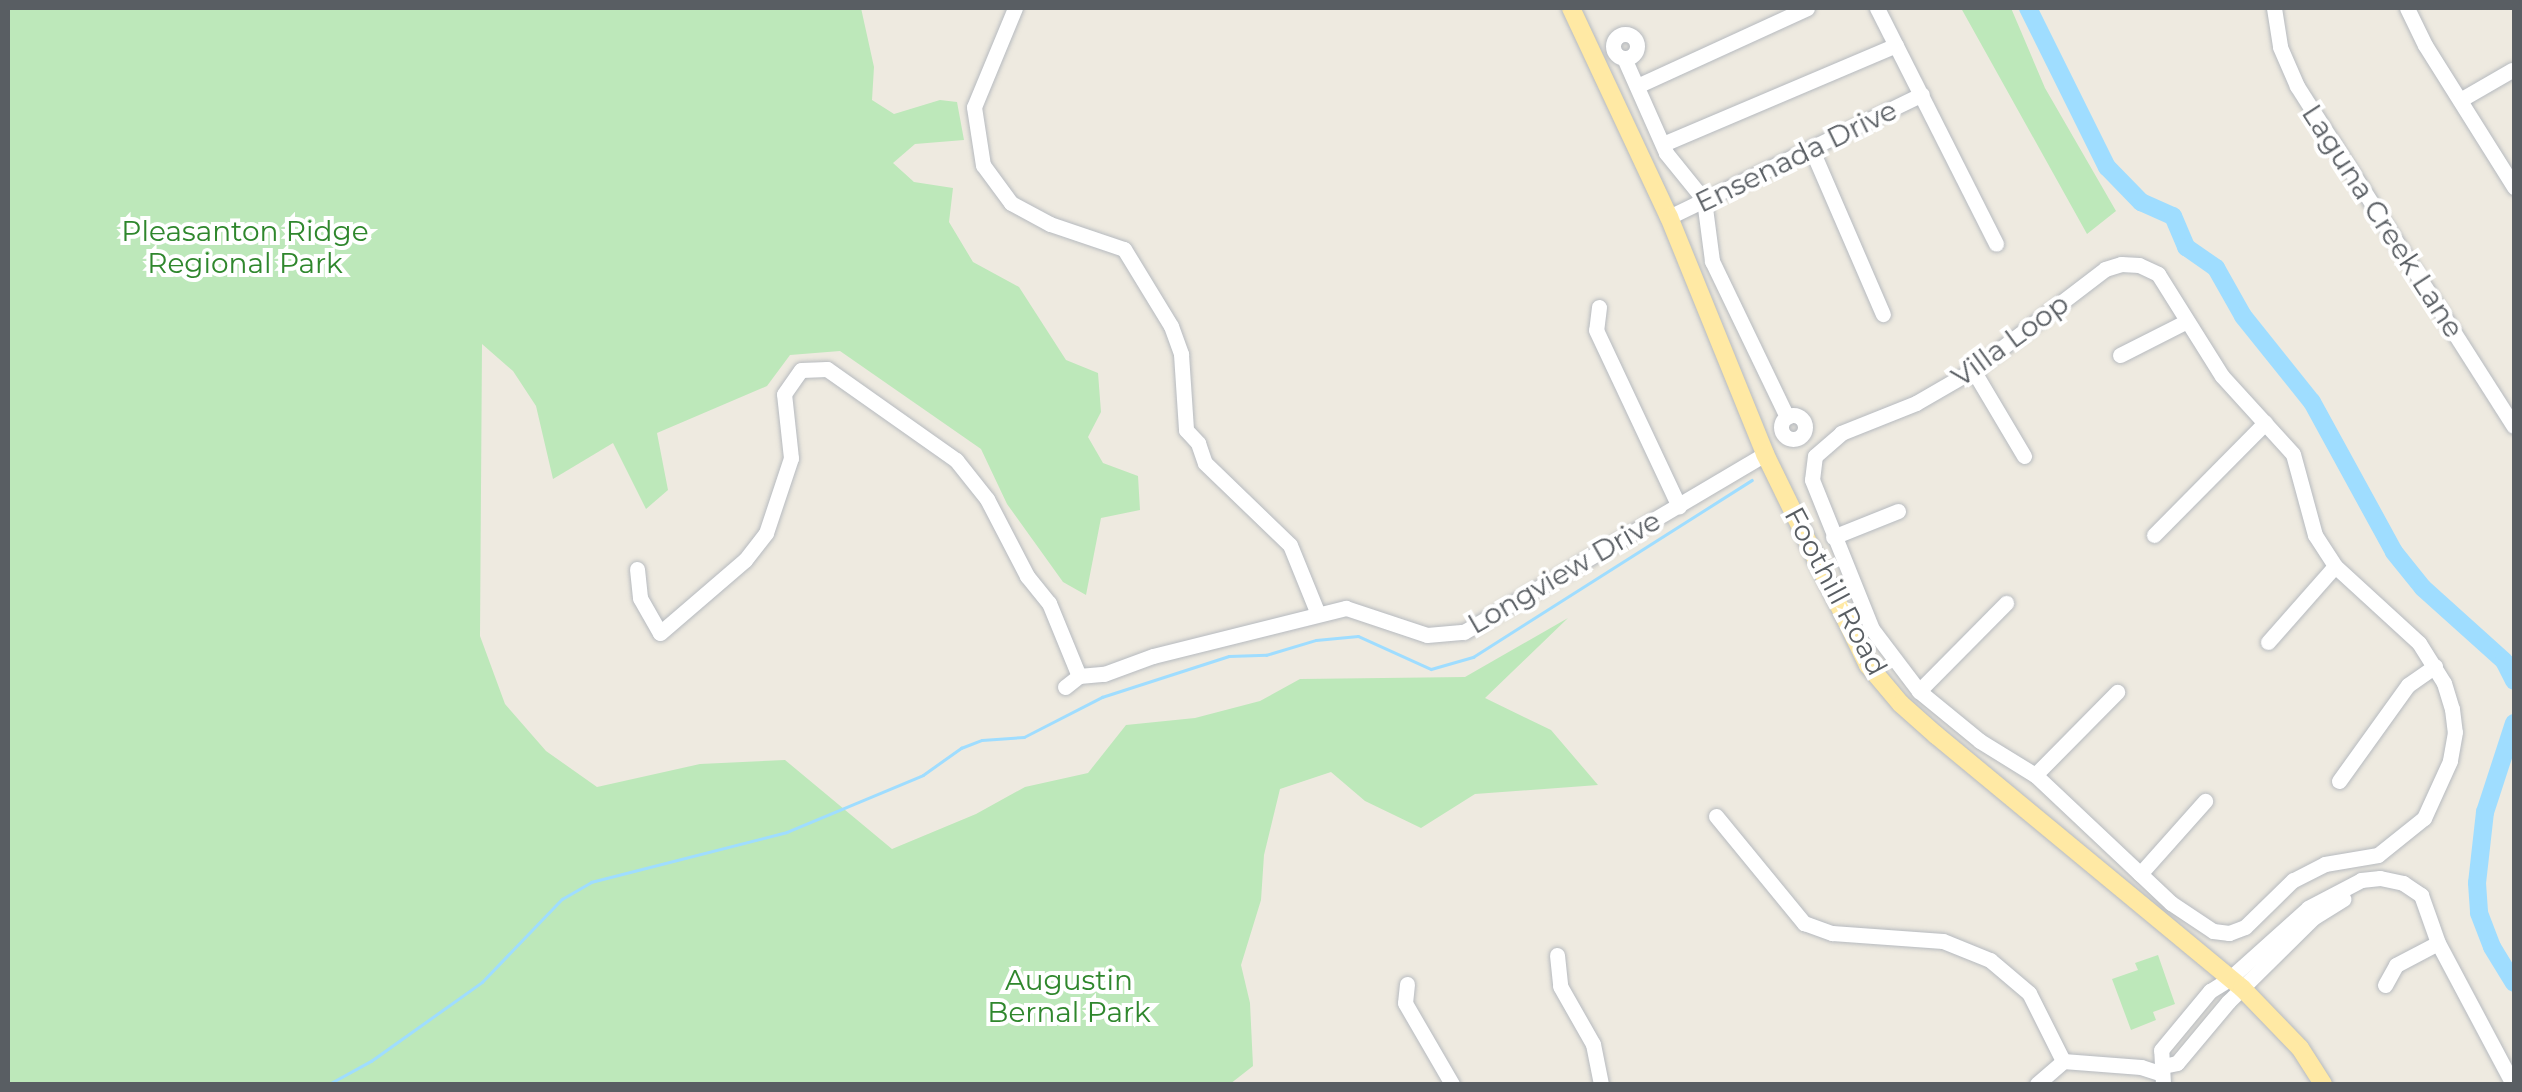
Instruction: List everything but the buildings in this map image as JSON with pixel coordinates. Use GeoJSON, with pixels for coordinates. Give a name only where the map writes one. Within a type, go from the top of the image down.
{"type":"FeatureCollection","features":[{"type":"Feature","properties":{"kind":"main road","name":"Foothill Road"},"geometry":{"type":"LineString","coordinates":[[1571,8],[1669,217],[1765,454],[1868,665],[1901,704],[2236,984],[2296,1043],[2323,1084]]}},
{"type":"Feature","properties":{"kind":"street"},"geometry":{"type":"LineString","coordinates":[[1014,8],[974,107],[983,164],[1011,203],[1050,224],[1082,231],[1124,249],[1172,326],[1182,354],[1186,430],[1198,443],[1205,463],[1290,545],[1318,614]]}},
{"type":"Feature","properties":{"kind":"street"},"geometry":{"type":"LineString","coordinates":[[1636,86],[1807,8]]}},
{"type":"Feature","properties":{"kind":"street"},"geometry":{"type":"LineString","coordinates":[[1877,8],[1996,244]]}},
{"type":"Feature","properties":{"kind":"street","name":"Laguna Creek Lane"},"geometry":{"type":"LineString","coordinates":[[2274,8],[2280,46],[2297,86],[2514,426]]}},
{"type":"Feature","properties":{"kind":"street"},"geometry":{"type":"LineString","coordinates":[[2407,8],[2514,187]]}},
{"type":"Feature","properties":{"kind":"street"},"geometry":{"type":"LineString","coordinates":[[1663,144],[1896,45]]}},
{"type":"Feature","properties":{"kind":"street"},"geometry":{"type":"LineString","coordinates":[[1624,58],[1663,144],[1704,200],[1712,261],[1786,417]]}},
{"type":"Feature","properties":{"kind":"street"},"geometry":{"type":"LineString","coordinates":[[2460,100],[2512,70]]}},
{"type":"Feature","properties":{"kind":"street","name":"Ensenada Drive"},"geometry":{"type":"LineString","coordinates":[[1669,217],[1922,94]]}},
{"type":"Feature","properties":{"kind":"street"},"geometry":{"type":"LineString","coordinates":[[1810,148],[1883,314]]}},
{"type":"Feature","properties":{"kind":"street","name":"Villa Loop"},"geometry":{"type":"LineString","coordinates":[[2121,264],[2139,265],[2158,274],[2187,320],[2222,376],[2292,454],[2306,512],[2335,566],[2419,644],[2435,666],[2444,683],[2455,732],[2450,762],[2424,818],[2378,854],[2325,864],[2293,880],[2245,927],[2229,933],[2213,931],[2171,903],[2035,775],[1980,741],[1919,691],[1872,629],[1812,480],[1815,456],[1841,433],[1916,404],[1972,370],[2106,269],[2121,264]]}},
{"type":"Feature","properties":{"kind":"street"},"geometry":{"type":"LineString","coordinates":[[1600,308],[1596,330],[1679,506]]}},
{"type":"Feature","properties":{"kind":"street"},"geometry":{"type":"LineString","coordinates":[[2120,355],[2187,320]]}},
{"type":"Feature","properties":{"kind":"street"},"geometry":{"type":"LineString","coordinates":[[637,569],[640,598],[660,633],[745,560],[766,533],[791,458],[784,394],[801,370],[827,369],[956,460],[987,499],[1026,576],[1049,603],[1078,676],[1065,688]]}},
{"type":"Feature","properties":{"kind":"street"},"geometry":{"type":"LineString","coordinates":[[1972,370],[2024,456]]}},
{"type":"Feature","properties":{"kind":"street"},"geometry":{"type":"LineString","coordinates":[[2154,535],[2264,423]]}},
{"type":"Feature","properties":{"kind":"street","name":"Longview Drive"},"geometry":{"type":"LineString","coordinates":[[1078,676],[1104,674],[1153,656],[1346,608],[1428,634],[1464,632],[1765,454]]}},
{"type":"Feature","properties":{"kind":"street"},"geometry":{"type":"LineString","coordinates":[[1833,536],[1898,511]]}},
{"type":"Feature","properties":{"kind":"street"},"geometry":{"type":"LineString","coordinates":[[2268,642],[2335,566]]}},
{"type":"Feature","properties":{"kind":"street"},"geometry":{"type":"LineString","coordinates":[[1919,691],[2006,602]]}},
{"type":"Feature","properties":{"kind":"street"},"geometry":{"type":"LineString","coordinates":[[2339,781],[2408,685],[2435,666]]}},
{"type":"Feature","properties":{"kind":"street"},"geometry":{"type":"LineString","coordinates":[[2035,775],[2117,692]]}},
{"type":"Feature","properties":{"kind":"street"},"geometry":{"type":"LineString","coordinates":[[2140,874],[2205,801]]}},
{"type":"Feature","properties":{"kind":"street"},"geometry":{"type":"LineString","coordinates":[[1716,816],[1786,906],[1804,922],[1832,933],[1942,941],[1990,960],[2029,993],[2064,1061]]}},
{"type":"Feature","properties":{"kind":"street"},"geometry":{"type":"LineString","coordinates":[[2162,1075],[2176,1043],[2310,913],[2388,879],[2421,896],[2438,943],[2512,1084]]}},
{"type":"Feature","properties":{"kind":"street"},"geometry":{"type":"LineString","coordinates":[[2293,880],[2310,913]]}},
{"type":"Feature","properties":{"kind":"street"},"geometry":{"type":"LineString","coordinates":[[2385,986],[2396,965],[2438,943]]}},
{"type":"Feature","properties":{"kind":"street"},"geometry":{"type":"LineString","coordinates":[[1557,955],[1560,986],[1593,1044],[1601,1084]]}},
{"type":"Feature","properties":{"kind":"street"},"geometry":{"type":"LineString","coordinates":[[1407,984],[1405,1003],[1452,1084]]}},
{"type":"Feature","properties":{"kind":"street"},"geometry":{"type":"LineString","coordinates":[[2162,1075],[2177,1064],[2193,1027]]}},
{"type":"Feature","properties":{"kind":"street"},"geometry":{"type":"LineString","coordinates":[[2038,1084],[2064,1061],[2141,1066],[2162,1075]]}},
{"type":"Feature","properties":{"kind":"green space"},"geometry":{"type":"Polygon","coordinates":[[[8,8],[861,8],[874,67],[872,100],[894,114],[940,100],[957,102],[964,140],[915,144],[893,163],[914,182],[953,188],[949,222],[973,262],[1019,287],[1066,360],[1098,373],[1101,412],[1088,437],[1103,463],[1138,476],[1140,510],[1101,518],[1086,595],[1063,582],[1007,504],[981,449],[840,351],[790,355],[767,386],[657,433],[668,490],[646,509],[613,443],[553,479],[536,406],[513,371],[482,344],[480,636],[505,704],[546,751],[597,787],[700,764],[785,760],[892,849],[976,814],[1025,787],[1088,773],[1126,725],[1195,718],[1260,701],[1300,679],[1465,677],[1568,618],[1485,698],[1551,730],[1598,785],[1475,794],[1421,828],[1365,801],[1331,772],[1280,789],[1264,855],[1261,900],[1241,965],[1250,1003],[1253,1066],[1230,1084],[8,1084],[8,8]]]}},
{"type":"Feature","properties":{"kind":"green space"},"geometry":{"type":"Polygon","coordinates":[[[1961,8],[2011,8],[2045,88],[2116,211],[2087,234],[1961,8]]]}},
{"type":"Feature","properties":{"kind":"green space"},"geometry":{"type":"Polygon","coordinates":[[[2158,955],[2175,1004],[2153,1012],[2156,1020],[2131,1030],[2112,979],[2138,970],[2135,963],[2158,955]]]}},
{"type":"Feature","properties":{"kind":"waterway"},"geometry":{"type":"LineString","coordinates":[[2028,8],[2107,167],[2141,202],[2173,216],[2186,247],[2216,268],[2243,316],[2312,402],[2394,552],[2423,588],[2504,661],[2514,681]]}},
{"type":"Feature","properties":{"kind":"waterway"},"geometry":{"type":"LineString","coordinates":[[329,1084],[371,1061],[482,982],[562,899],[591,882],[787,832],[923,775],[961,748],[982,740],[1024,737],[1102,697],[1229,656],[1266,655],[1316,640],[1358,636],[1431,669],[1473,657],[1752,480]]}},
{"type":"Feature","properties":{"kind":"waterway"},"geometry":{"type":"LineString","coordinates":[[2514,723],[2485,812],[2477,883],[2479,913],[2492,947],[2514,983]]}},
{"type":"Feature","properties":{"kind":"park label","name":"Pleasanton Ridge Regional Park"},"geometry":{"type":"Point","coordinates":[245,247]}},
{"type":"Feature","properties":{"kind":"park label","name":"Augustin Bernal Park"},"geometry":{"type":"Point","coordinates":[1069,996]}}]}
